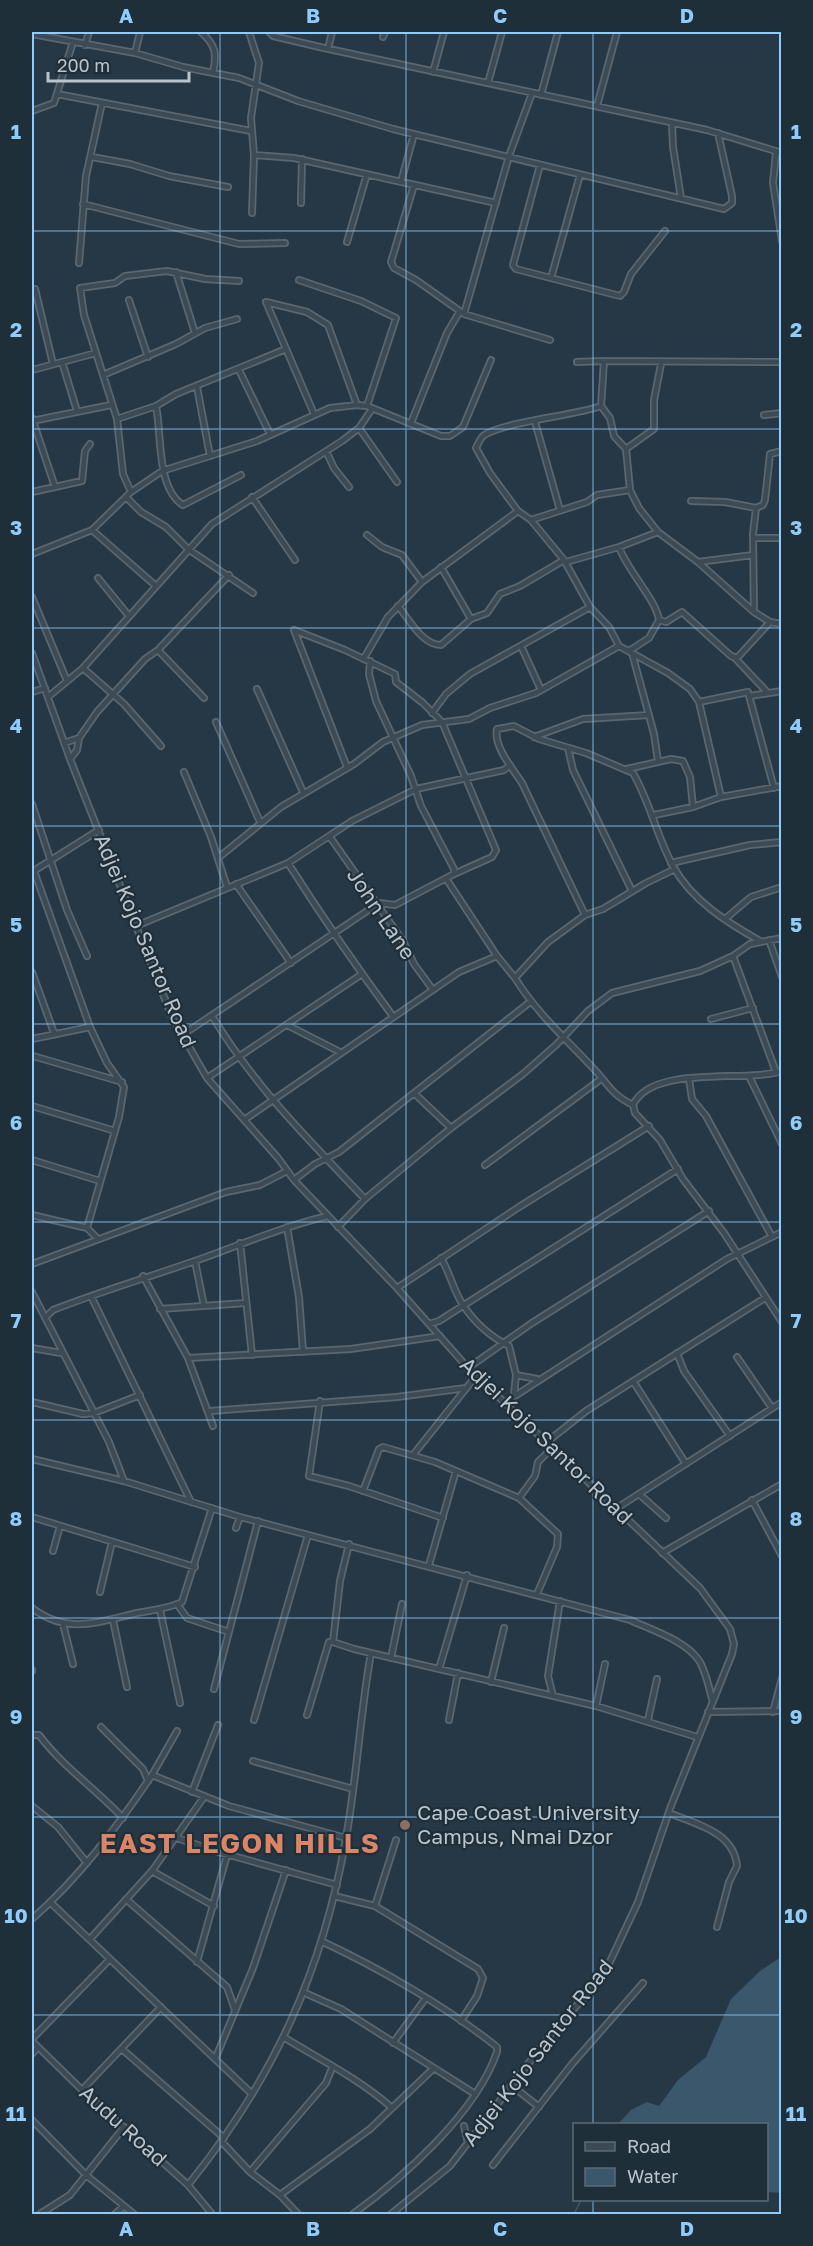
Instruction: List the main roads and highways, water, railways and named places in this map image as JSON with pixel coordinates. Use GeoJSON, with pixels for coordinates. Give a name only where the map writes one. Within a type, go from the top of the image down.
{"type":"FeatureCollection","features":[{"type":"Feature","properties":{"kind":"water"},"geometry":{"type":"Polygon","coordinates":[[[781,1957],[781,2193],[768,2192],[768,2123],[619,2123],[631,2110],[647,2102],[659,2106],[678,2080],[706,2057],[731,1999],[760,1971],[781,1957]]]}},
{"type":"Feature","properties":{"kind":"waterway"},"geometry":{"type":"LineString","coordinates":[[574,2214],[580,2201]]}},
{"type":"Feature","properties":{"kind":"place","name":"Cape Coast University Campus, Nmai Dzor"},"geometry":{"type":"Point","coordinates":[405,1825]}},
{"type":"Feature","properties":{"kind":"district","name":"EAST LEGON HILLS"},"geometry":{"type":"Point","coordinates":[240,1844]}}]}
